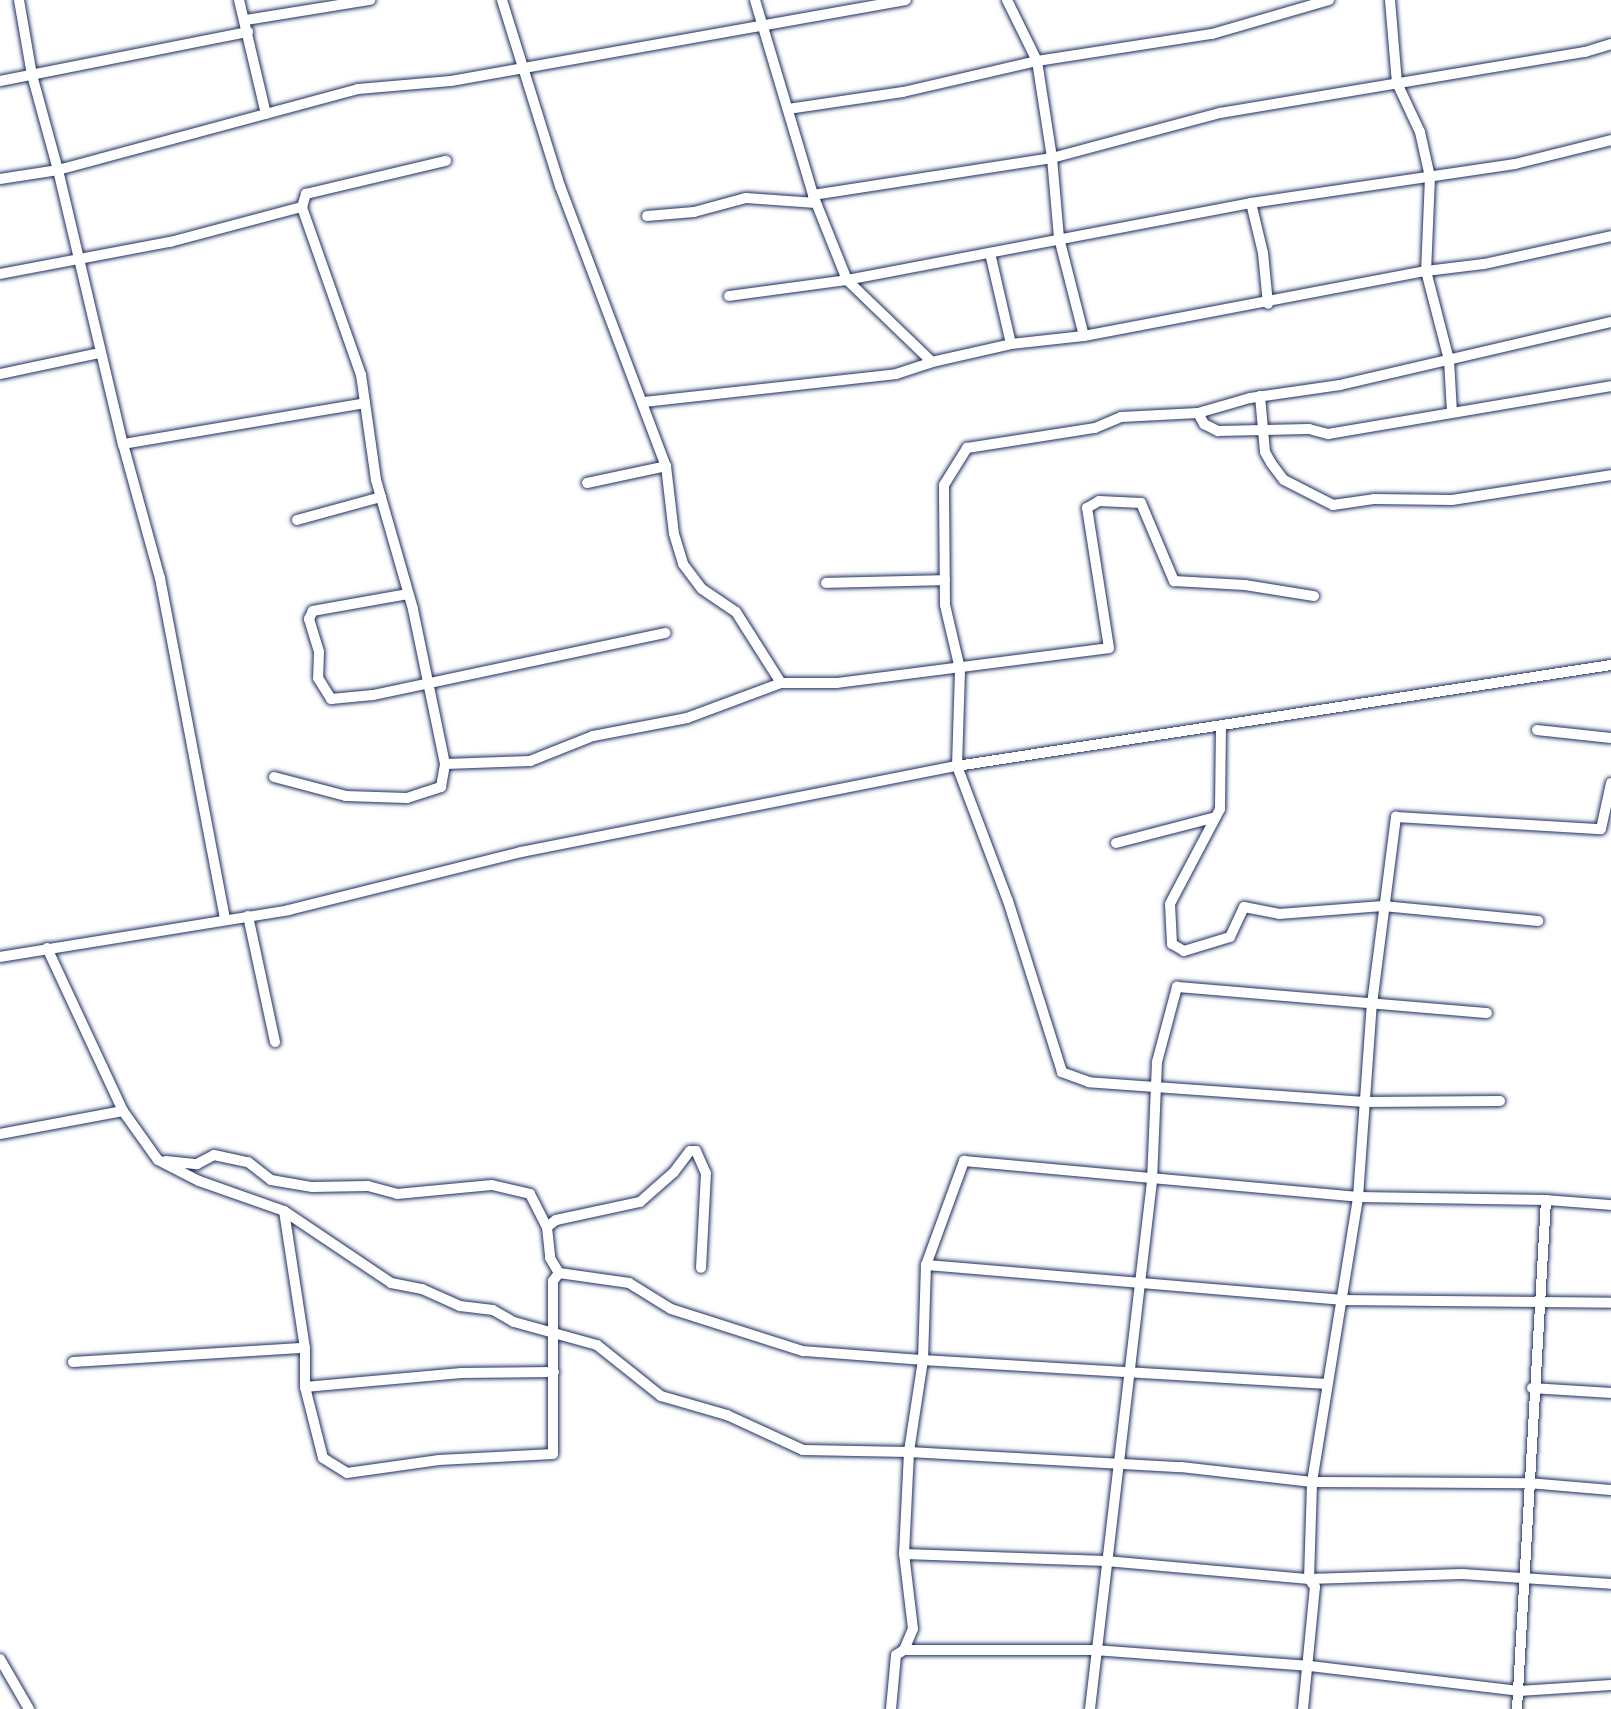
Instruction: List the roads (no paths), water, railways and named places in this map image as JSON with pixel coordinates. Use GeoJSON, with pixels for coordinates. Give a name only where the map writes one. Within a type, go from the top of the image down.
{"type":"FeatureCollection","features":[{"type":"Feature","properties":{"kind":"street"},"geometry":{"type":"LineString","coordinates":[[19,0],[32,75],[58,170],[123,444],[160,578],[225,920]]}},
{"type":"Feature","properties":{"kind":"street"},"geometry":{"type":"LineString","coordinates":[[239,0],[246,20],[266,114]]}},
{"type":"Feature","properties":{"kind":"street"},"geometry":{"type":"LineString","coordinates":[[246,20],[370,0]]}},
{"type":"Feature","properties":{"kind":"street"},"geometry":{"type":"LineString","coordinates":[[502,0],[560,186],[666,466],[674,534],[683,564],[702,589],[736,612],[781,683]]}},
{"type":"Feature","properties":{"kind":"street"},"geometry":{"type":"LineString","coordinates":[[755,0],[815,199],[847,280],[932,362]]}},
{"type":"Feature","properties":{"kind":"street"},"geometry":{"type":"LineString","coordinates":[[0,179],[58,170],[358,89],[452,81],[761,23],[906,0]]}},
{"type":"Feature","properties":{"kind":"street"},"geometry":{"type":"LineString","coordinates":[[1007,0],[1037,61],[1052,158],[1059,239],[1084,336]]}},
{"type":"Feature","properties":{"kind":"street"},"geometry":{"type":"LineString","coordinates":[[788,109],[903,92],[1037,61],[1212,34],[1329,0]]}},
{"type":"Feature","properties":{"kind":"street"},"geometry":{"type":"LineString","coordinates":[[1390,0],[1397,83],[1420,131],[1430,177],[1426,271],[1449,360],[1452,412]]}},
{"type":"Feature","properties":{"kind":"street"},"geometry":{"type":"LineString","coordinates":[[0,81],[248,32]]}},
{"type":"Feature","properties":{"kind":"street"},"geometry":{"type":"LineString","coordinates":[[647,216],[694,212],[746,198],[815,199],[1052,158],[1220,113],[1585,52],[1611,44]]}},
{"type":"Feature","properties":{"kind":"street"},"geometry":{"type":"LineString","coordinates":[[729,296],[847,280],[1251,203],[1515,164],[1611,141]]}},
{"type":"Feature","properties":{"kind":"street"},"geometry":{"type":"LineString","coordinates":[[274,777],[346,796],[407,798],[441,787],[445,764],[408,594],[381,497],[361,375],[302,207],[306,194],[446,160]]}},
{"type":"Feature","properties":{"kind":"street"},"geometry":{"type":"LineString","coordinates":[[1251,203],[1264,253],[1268,304]]}},
{"type":"Feature","properties":{"kind":"street"},"geometry":{"type":"LineString","coordinates":[[0,274],[78,257],[170,243],[302,207]]}},
{"type":"Feature","properties":{"kind":"street"},"geometry":{"type":"LineString","coordinates":[[644,402],[896,374],[932,362],[1011,344],[1084,336],[1268,304],[1426,271],[1483,264],[1611,236]]}},
{"type":"Feature","properties":{"kind":"street"},"geometry":{"type":"LineString","coordinates":[[990,253],[1011,344]]}},
{"type":"Feature","properties":{"kind":"street"},"geometry":{"type":"LineString","coordinates":[[1500,1101],[1365,1102],[1155,1084],[1089,1082],[1062,1072],[1008,901],[957,766],[960,669],[945,605],[944,485],[967,448],[1095,428],[1121,417],[1198,413],[1260,396],[1340,386],[1611,322]]}},
{"type":"Feature","properties":{"kind":"street"},"geometry":{"type":"LineString","coordinates":[[0,374],[100,353]]}},
{"type":"Feature","properties":{"kind":"street"},"geometry":{"type":"LineString","coordinates":[[1198,413],[1204,424],[1218,431],[1309,429],[1328,434],[1611,386]]}},
{"type":"Feature","properties":{"kind":"street"},"geometry":{"type":"LineString","coordinates":[[1260,396],[1265,452],[1284,480],[1332,505],[1374,499],[1452,500],[1611,475]]}},
{"type":"Feature","properties":{"kind":"street"},"geometry":{"type":"LineString","coordinates":[[123,444],[365,403]]}},
{"type":"Feature","properties":{"kind":"street"},"geometry":{"type":"LineString","coordinates":[[587,483],[666,466]]}},
{"type":"Feature","properties":{"kind":"street"},"geometry":{"type":"LineString","coordinates":[[297,520],[381,497]]}},
{"type":"Feature","properties":{"kind":"street"},"geometry":{"type":"LineString","coordinates":[[445,764],[530,761],[593,736],[687,718],[781,683],[837,683],[1109,648],[1087,508],[1099,501],[1141,503],[1174,581],[1245,585],[1314,597]]}},
{"type":"Feature","properties":{"kind":"street"},"geometry":{"type":"LineString","coordinates":[[826,583],[945,580]]}},
{"type":"Feature","properties":{"kind":"street"},"geometry":{"type":"LineString","coordinates":[[408,594],[313,611],[309,619],[319,652],[318,678],[331,699],[427,684],[664,633]]}},
{"type":"Feature","properties":{"kind":"street"},"geometry":{"type":"LineString","coordinates":[[0,957],[248,916],[521,852],[957,766],[1611,664]]}},
{"type":"Feature","properties":{"kind":"street"},"geometry":{"type":"LineString","coordinates":[[1221,726],[1220,809],[1212,818],[1185,881],[1176,889],[1170,904],[1172,944],[1184,951],[1230,937],[1244,907],[1279,914],[1383,906],[1538,921]]}},
{"type":"Feature","properties":{"kind":"street"},"geometry":{"type":"LineString","coordinates":[[1537,730],[1611,738]]}},
{"type":"Feature","properties":{"kind":"street"},"geometry":{"type":"LineString","coordinates":[[1303,1709],[1310,1666],[1315,1587],[1309,1579],[1312,1482],[1327,1384],[1345,1300],[1358,1197],[1372,1004],[1396,817],[1601,829],[1611,783]]}},
{"type":"Feature","properties":{"kind":"street"},"geometry":{"type":"LineString","coordinates":[[1116,843],[1212,818]]}},
{"type":"Feature","properties":{"kind":"street"},"geometry":{"type":"LineString","coordinates":[[248,916],[275,1042]]}},
{"type":"Feature","properties":{"kind":"street"},"geometry":{"type":"LineString","coordinates":[[47,948],[123,1111],[158,1160],[199,1181],[284,1211],[391,1283],[422,1289],[460,1306],[494,1310],[514,1322],[597,1345],[661,1396],[727,1415],[803,1450],[909,1452],[1181,1467],[1312,1482],[1528,1483],[1611,1490]]}},
{"type":"Feature","properties":{"kind":"street"},"geometry":{"type":"LineString","coordinates":[[1090,1709],[1094,1650],[1152,1181],[1155,1084],[1177,987],[1488,1013]]}},
{"type":"Feature","properties":{"kind":"street"},"geometry":{"type":"LineString","coordinates":[[0,1134],[123,1111]]}},
{"type":"Feature","properties":{"kind":"street"},"geometry":{"type":"LineString","coordinates":[[547,1227],[555,1220],[640,1202],[674,1172],[690,1151],[696,1151],[706,1174],[701,1268]]}},
{"type":"Feature","properties":{"kind":"street"},"geometry":{"type":"LineString","coordinates":[[158,1160],[197,1164],[214,1155],[248,1162],[271,1180],[312,1187],[368,1186],[397,1194],[492,1185],[530,1194],[547,1227],[550,1258],[559,1273]]}},
{"type":"Feature","properties":{"kind":"street"},"geometry":{"type":"LineString","coordinates":[[904,1650],[913,1629],[905,1553],[909,1452],[923,1360],[926,1265],[964,1161],[1152,1181],[1358,1197],[1546,1200],[1611,1205]]}},
{"type":"Feature","properties":{"kind":"street"},"geometry":{"type":"LineString","coordinates":[[1517,1709],[1532,1388],[1546,1200]]}},
{"type":"Feature","properties":{"kind":"street"},"geometry":{"type":"LineString","coordinates":[[284,1211],[305,1348],[305,1387],[324,1458],[347,1474],[439,1460],[553,1454],[553,1281],[559,1273]]}},
{"type":"Feature","properties":{"kind":"street"},"geometry":{"type":"LineString","coordinates":[[926,1265],[1138,1280],[1345,1300],[1611,1303]]}},
{"type":"Feature","properties":{"kind":"street"},"geometry":{"type":"LineString","coordinates":[[559,1273],[629,1283],[671,1309],[803,1351],[1327,1384]]}},
{"type":"Feature","properties":{"kind":"street"},"geometry":{"type":"LineString","coordinates":[[73,1362],[305,1348]]}},
{"type":"Feature","properties":{"kind":"street"},"geometry":{"type":"LineString","coordinates":[[305,1387],[461,1373],[554,1371]]}},
{"type":"Feature","properties":{"kind":"street"},"geometry":{"type":"LineString","coordinates":[[1532,1388],[1611,1393]]}},
{"type":"Feature","properties":{"kind":"street"},"geometry":{"type":"LineString","coordinates":[[905,1553],[1106,1562],[1309,1579],[1524,1576],[1611,1584]]}},
{"type":"Feature","properties":{"kind":"street"},"geometry":{"type":"LineString","coordinates":[[891,1709],[895,1655],[904,1650],[1094,1650],[1310,1666],[1519,1691],[1611,1685]]}},
{"type":"Feature","properties":{"kind":"street"},"geometry":{"type":"LineString","coordinates":[[0,1659],[29,1709]]}}]}
